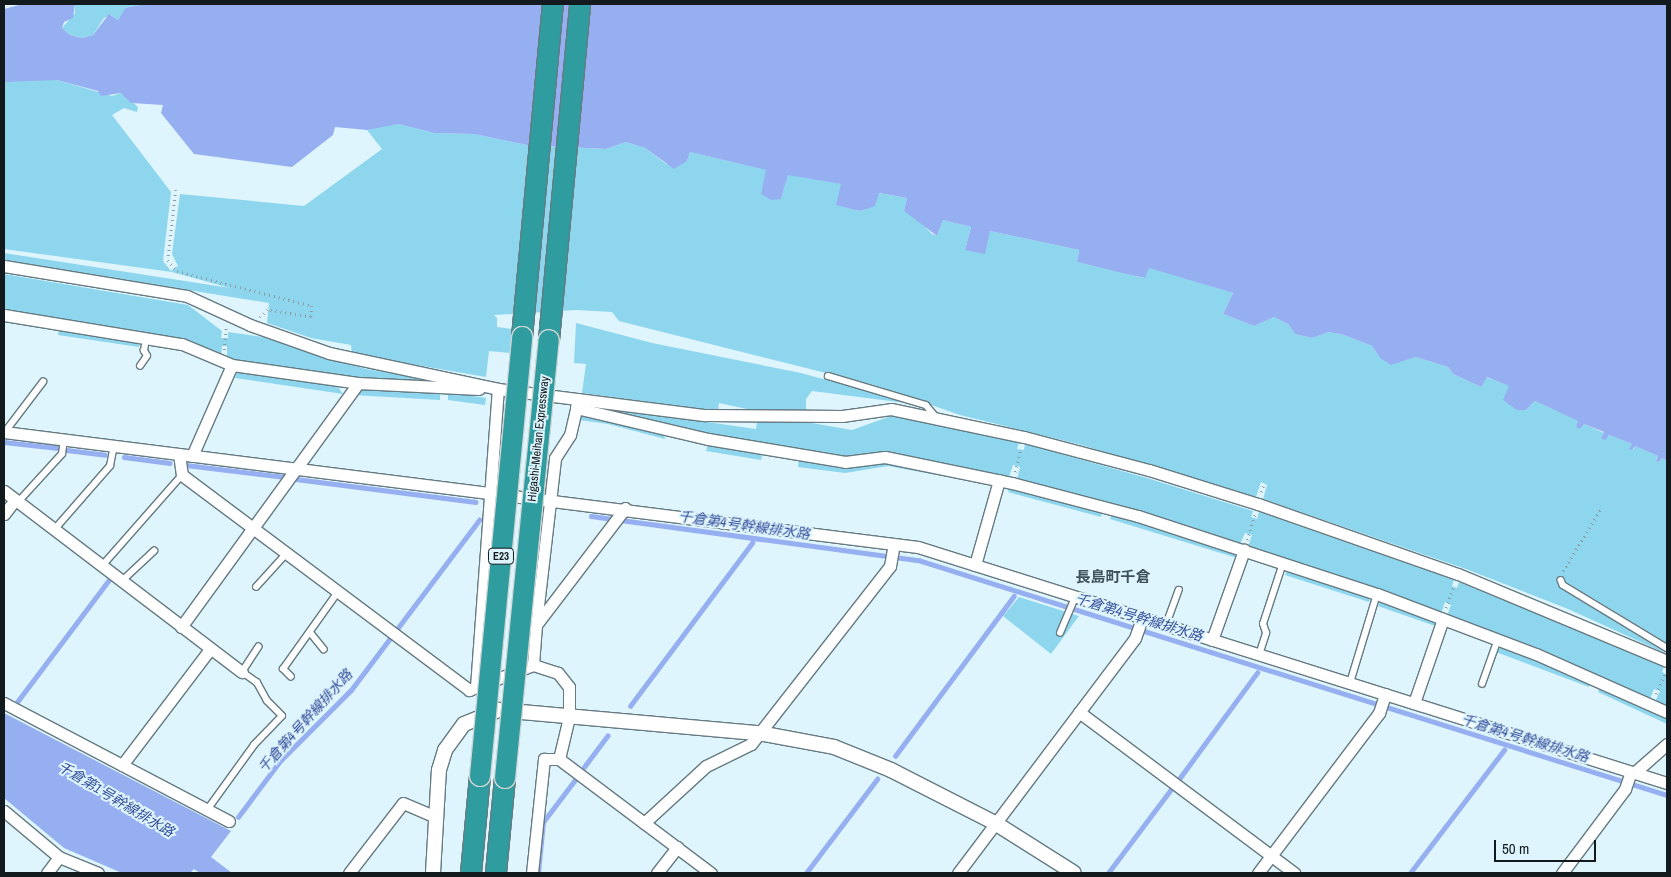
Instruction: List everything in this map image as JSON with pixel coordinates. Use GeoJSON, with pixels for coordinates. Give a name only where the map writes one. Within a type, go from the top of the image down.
{"type":"FeatureCollection","features":[{"type":"Feature","properties":{"kind":"highway","name":"Higashi-Meihan Expressway"},"geometry":{"type":"LineString","coordinates":[[471,873],[553,4]]}},
{"type":"Feature","properties":{"kind":"highway","name":"Higashi-Meihan Expressway"},"geometry":{"type":"LineString","coordinates":[[496,873],[580,4]]}},
{"type":"Feature","properties":{"kind":"street"},"geometry":{"type":"LineString","coordinates":[[4,266],[187,296],[250,325],[329,354],[498,389],[577,403],[705,415],[842,416],[890,409],[1043,442],[1258,504],[1458,574],[1667,661]]}},
{"type":"Feature","properties":{"kind":"street"},"geometry":{"type":"LineString","coordinates":[[4,315],[182,344],[232,365],[358,383],[466,390],[498,389]]}},
{"type":"Feature","properties":{"kind":"street"},"geometry":{"type":"LineString","coordinates":[[192,456],[232,365]]}},
{"type":"Feature","properties":{"kind":"street"},"geometry":{"type":"LineString","coordinates":[[181,627],[254,530],[358,383]]}},
{"type":"Feature","properties":{"kind":"street"},"geometry":{"type":"LineString","coordinates":[[476,687],[498,389]]}},
{"type":"Feature","properties":{"kind":"street"},"geometry":{"type":"LineString","coordinates":[[577,403],[708,439],[845,462],[885,457],[999,480],[1138,516],[1377,594],[1442,618],[1498,639],[1667,712]]}},
{"type":"Feature","properties":{"kind":"street"},"geometry":{"type":"LineString","coordinates":[[533,665],[555,458],[570,435],[577,403]]}},
{"type":"Feature","properties":{"kind":"street"},"geometry":{"type":"LineString","coordinates":[[4,432],[622,512],[893,552],[918,547],[1142,621],[1166,626],[1350,683],[1383,702],[1414,704],[1630,777],[1667,783]]}},
{"type":"Feature","properties":{"kind":"street"},"geometry":{"type":"LineString","coordinates":[[179,454],[182,476],[469,690],[533,665],[558,673],[569,687],[569,717],[559,759]]}},
{"type":"Feature","properties":{"kind":"street"},"geometry":{"type":"LineString","coordinates":[[975,565],[999,480]]}},
{"type":"Feature","properties":{"kind":"street"},"geometry":{"type":"LineString","coordinates":[[4,491],[15,502],[53,531],[242,672]]}},
{"type":"Feature","properties":{"kind":"street"},"geometry":{"type":"LineString","coordinates":[[4,514],[15,502]]}},
{"type":"Feature","properties":{"kind":"street"},"geometry":{"type":"LineString","coordinates":[[536,625],[622,512]]}},
{"type":"Feature","properties":{"kind":"street"},"geometry":{"type":"LineString","coordinates":[[1212,640],[1244,550]]}},
{"type":"Feature","properties":{"kind":"street"},"geometry":{"type":"LineString","coordinates":[[644,823],[706,766],[751,744],[893,552]]}},
{"type":"Feature","properties":{"kind":"street"},"geometry":{"type":"LineString","coordinates":[[1414,704],[1442,618]]}},
{"type":"Feature","properties":{"kind":"street"},"geometry":{"type":"LineString","coordinates":[[958,873],[1136,634],[1142,621]]}},
{"type":"Feature","properties":{"kind":"street"},"geometry":{"type":"LineString","coordinates":[[122,765],[210,649]]}},
{"type":"Feature","properties":{"kind":"street"},"geometry":{"type":"LineString","coordinates":[[1258,873],[1383,702]]}},
{"type":"Feature","properties":{"kind":"street"},"geometry":{"type":"LineString","coordinates":[[4,703],[228,821]]}},
{"type":"Feature","properties":{"kind":"street"},"geometry":{"type":"LineString","coordinates":[[433,873],[439,770],[445,750],[464,724],[499,710],[759,733],[834,747],[864,757],[995,823],[1074,873]]}},
{"type":"Feature","properties":{"kind":"street"},"geometry":{"type":"LineString","coordinates":[[1079,712],[1294,873]]}},
{"type":"Feature","properties":{"kind":"street"},"geometry":{"type":"LineString","coordinates":[[1562,873],[1630,777],[1667,744]]}},
{"type":"Feature","properties":{"kind":"street"},"geometry":{"type":"LineString","coordinates":[[532,873],[544,759],[559,759],[711,873]]}},
{"type":"Feature","properties":{"kind":"street"},"geometry":{"type":"LineString","coordinates":[[349,873],[403,803],[436,817]]}},
{"type":"Feature","properties":{"kind":"street"},"geometry":{"type":"LineString","coordinates":[[4,811],[59,857],[98,873]]}},
{"type":"Feature","properties":{"kind":"street"},"geometry":{"type":"LineString","coordinates":[[657,873],[677,847]]}},
{"type":"Feature","properties":{"kind":"street"},"geometry":{"type":"LineString","coordinates":[[47,873],[59,857]]}},
{"type":"Feature","properties":{"kind":"lane"},"geometry":{"type":"LineString","coordinates":[[140,366],[147,356],[144,351],[146,338]]}},
{"type":"Feature","properties":{"kind":"lane"},"geometry":{"type":"LineString","coordinates":[[828,376],[926,405],[937,419]]}},
{"type":"Feature","properties":{"kind":"lane"},"geometry":{"type":"LineString","coordinates":[[4,432],[43,382]]}},
{"type":"Feature","properties":{"kind":"lane"},"geometry":{"type":"LineString","coordinates":[[15,502],[62,454],[64,439]]}},
{"type":"Feature","properties":{"kind":"lane"},"geometry":{"type":"LineString","coordinates":[[53,531],[110,466],[114,446]]}},
{"type":"Feature","properties":{"kind":"lane"},"geometry":{"type":"LineString","coordinates":[[101,566],[182,476]]}},
{"type":"Feature","properties":{"kind":"lane"},"geometry":{"type":"LineString","coordinates":[[121,582],[154,551]]}},
{"type":"Feature","properties":{"kind":"lane"},"geometry":{"type":"LineString","coordinates":[[256,587],[286,554]]}},
{"type":"Feature","properties":{"kind":"lane"},"geometry":{"type":"LineString","coordinates":[[1259,655],[1266,633],[1262,624],[1283,563]]}},
{"type":"Feature","properties":{"kind":"lane"},"geometry":{"type":"LineString","coordinates":[[1561,580],[1563,585],[1667,648]]}},
{"type":"Feature","properties":{"kind":"lane"},"geometry":{"type":"LineString","coordinates":[[1166,626],[1180,590]]}},
{"type":"Feature","properties":{"kind":"lane"},"geometry":{"type":"LineString","coordinates":[[291,677],[283,670],[338,592]]}},
{"type":"Feature","properties":{"kind":"lane"},"geometry":{"type":"LineString","coordinates":[[1350,683],[1377,594]]}},
{"type":"Feature","properties":{"kind":"lane"},"geometry":{"type":"LineString","coordinates":[[1060,633],[1074,599]]}},
{"type":"Feature","properties":{"kind":"lane"},"geometry":{"type":"LineString","coordinates":[[310,632],[324,649]]}},
{"type":"Feature","properties":{"kind":"lane"},"geometry":{"type":"LineString","coordinates":[[1482,684],[1498,639]]}},
{"type":"Feature","properties":{"kind":"lane"},"geometry":{"type":"LineString","coordinates":[[207,810],[249,752],[282,716],[267,701],[257,683],[242,672],[258,648]]}},
{"type":"Feature","properties":{"kind":"path"},"geometry":{"type":"LineString","coordinates":[[176,190],[168,260],[177,271],[312,306],[311,317],[268,310],[250,325]]}},
{"type":"Feature","properties":{"kind":"path"},"geometry":{"type":"LineString","coordinates":[[224,346],[226,332]]}},
{"type":"Feature","properties":{"kind":"path"},"geometry":{"type":"LineString","coordinates":[[1017,466],[1021,449]]}},
{"type":"Feature","properties":{"kind":"path"},"geometry":{"type":"LineString","coordinates":[[1561,580],[1562,573],[1602,506]]}},
{"type":"Feature","properties":{"kind":"path"},"geometry":{"type":"LineString","coordinates":[[1248,534],[1254,518]]}},
{"type":"Feature","properties":{"kind":"path"},"geometry":{"type":"LineString","coordinates":[[1448,603],[1454,587]]}},
{"type":"Feature","properties":{"kind":"path"},"geometry":{"type":"LineString","coordinates":[[1658,690],[1665,674]]}},
{"type":"Feature","properties":{"kind":"shaded area"},"geometry":{"type":"Polygon","coordinates":[[[75,4],[144,4],[125,8],[118,20],[111,15],[104,18],[93,35],[82,38],[70,35],[62,28],[75,13],[75,4]]]}},
{"type":"Feature","properties":{"kind":"shaded area"},"geometry":{"type":"Polygon","coordinates":[[[21,79],[57,80],[112,96],[121,93],[138,107],[137,112],[124,108],[112,115],[171,192],[163,261],[171,271],[178,266],[172,254],[180,194],[304,206],[382,149],[367,130],[381,126],[398,124],[434,133],[474,134],[527,145],[606,149],[626,142],[645,148],[666,164],[687,161],[690,152],[767,170],[781,199],[788,174],[842,184],[837,205],[859,211],[867,209],[878,193],[907,198],[904,211],[916,218],[932,234],[937,236],[943,220],[971,227],[965,250],[990,231],[1079,250],[1077,262],[1144,278],[1148,267],[1233,293],[1223,314],[1254,326],[1274,317],[1288,324],[1295,334],[1312,338],[1329,332],[1344,335],[1372,346],[1380,358],[1415,357],[1429,361],[1448,367],[1453,374],[1481,387],[1486,377],[1510,386],[1526,410],[1535,401],[1579,421],[1576,427],[1584,424],[1604,433],[1601,438],[1609,435],[1632,444],[1633,450],[1635,446],[1658,456],[1656,460],[1659,462],[1662,458],[1667,461],[1667,643],[1566,582],[1558,583],[1667,654],[1568,609],[1466,569],[1263,499],[1267,485],[1261,482],[1256,497],[1078,444],[960,415],[874,385],[619,321],[612,312],[576,310],[494,315],[497,318],[497,327],[512,329],[510,353],[489,351],[486,377],[352,354],[351,345],[311,338],[267,323],[269,303],[4,260],[4,253],[230,288],[172,272],[4,249],[4,82],[21,79]]]}},
{"type":"Feature","properties":{"kind":"shaded area"},"geometry":{"type":"Polygon","coordinates":[[[4,274],[188,305],[222,331],[221,338],[228,338],[228,332],[262,337],[366,369],[465,385],[343,377],[227,359],[227,346],[222,346],[221,358],[4,312],[4,274]]]}},
{"type":"Feature","properties":{"kind":"shaded area"},"geometry":{"type":"Polygon","coordinates":[[[576,323],[652,343],[801,373],[914,404],[812,391],[806,399],[806,410],[747,409],[719,403],[718,411],[582,393],[586,364],[574,363],[576,323]]]}},
{"type":"Feature","properties":{"kind":"shaded area"},"geometry":{"type":"Polygon","coordinates":[[[59,327],[140,342],[139,347],[58,335],[59,327]]]}},
{"type":"Feature","properties":{"kind":"shaded area"},"geometry":{"type":"Polygon","coordinates":[[[237,369],[336,384],[343,394],[235,378],[237,369]]]}},
{"type":"Feature","properties":{"kind":"shaded area"},"geometry":{"type":"Polygon","coordinates":[[[360,387],[440,392],[440,400],[353,395],[360,387]]]}},
{"type":"Feature","properties":{"kind":"shaded area"},"geometry":{"type":"Polygon","coordinates":[[[448,392],[486,398],[485,405],[448,400],[448,392]]]}},
{"type":"Feature","properties":{"kind":"shaded area"},"geometry":{"type":"Polygon","coordinates":[[[594,406],[756,429],[757,422],[806,422],[852,430],[891,416],[1019,443],[1017,449],[1024,450],[1025,444],[1147,478],[1253,511],[1251,517],[1257,519],[1259,512],[1454,580],[1452,586],[1457,588],[1459,582],[1645,658],[1664,667],[1662,672],[1667,675],[1667,707],[1655,702],[1660,691],[1654,689],[1650,699],[1447,616],[1451,605],[1445,602],[1441,614],[1248,547],[1252,535],[1245,533],[1240,544],[1017,479],[1020,467],[1017,466],[1013,465],[1009,477],[886,452],[845,459],[712,437],[594,406]]]}},
{"type":"Feature","properties":{"kind":"shaded area"},"geometry":{"type":"Polygon","coordinates":[[[579,413],[664,432],[665,439],[608,424],[579,420],[579,413]]]}},
{"type":"Feature","properties":{"kind":"shaded area"},"geometry":{"type":"Polygon","coordinates":[[[708,443],[763,452],[761,460],[706,451],[708,443]]]}},
{"type":"Feature","properties":{"kind":"shaded area"},"geometry":{"type":"Polygon","coordinates":[[[799,458],[885,460],[943,472],[942,476],[888,466],[845,473],[798,467],[799,458]]]}},
{"type":"Feature","properties":{"kind":"shaded area"},"geometry":{"type":"Polygon","coordinates":[[[1010,486],[1103,510],[1101,517],[1008,492],[1010,486]]]}},
{"type":"Feature","properties":{"kind":"shaded area"},"geometry":{"type":"Polygon","coordinates":[[[1112,513],[1235,551],[1237,558],[1110,519],[1112,513]]]}},
{"type":"Feature","properties":{"kind":"shaded area"},"geometry":{"type":"Polygon","coordinates":[[[1288,568],[1370,597],[1369,602],[1285,575],[1288,568]]]}},
{"type":"Feature","properties":{"kind":"shaded area"},"geometry":{"type":"Polygon","coordinates":[[[1019,597],[1079,616],[1051,654],[1003,616],[1019,597]]]}},
{"type":"Feature","properties":{"kind":"shaded area"},"geometry":{"type":"Polygon","coordinates":[[[1381,600],[1435,619],[1438,627],[1378,606],[1381,600]]]}},
{"type":"Feature","properties":{"kind":"shaded area"},"geometry":{"type":"Polygon","coordinates":[[[1499,645],[1591,682],[1589,687],[1496,652],[1499,645]]]}},
{"type":"Feature","properties":{"kind":"shaded area"},"geometry":{"type":"Polygon","coordinates":[[[1600,686],[1667,715],[1667,724],[1598,692],[1600,686]]]}},
{"type":"Feature","properties":{"kind":"water"},"geometry":{"type":"Polygon","coordinates":[[[23,4],[75,4],[73,18],[64,22],[62,28],[70,35],[82,38],[93,35],[109,14],[118,20],[125,8],[144,4],[1667,4],[1667,461],[1662,458],[1659,462],[1656,461],[1658,456],[1635,446],[1632,450],[1629,449],[1632,444],[1609,435],[1605,440],[1601,438],[1604,432],[1584,424],[1580,429],[1576,427],[1578,421],[1535,401],[1526,410],[1517,410],[1503,400],[1509,386],[1487,377],[1481,387],[1453,374],[1448,367],[1415,357],[1391,365],[1380,358],[1372,346],[1344,335],[1329,332],[1312,338],[1295,334],[1288,324],[1274,317],[1254,326],[1223,314],[1233,293],[1149,268],[1145,278],[1077,262],[1079,250],[990,231],[985,254],[965,250],[971,227],[943,220],[937,236],[904,211],[907,198],[879,193],[875,206],[867,209],[859,211],[836,205],[841,184],[788,175],[781,199],[771,200],[761,194],[766,170],[690,152],[687,161],[674,169],[645,148],[626,142],[606,149],[527,145],[474,134],[434,133],[398,124],[367,130],[335,127],[333,135],[292,167],[194,154],[161,113],[163,105],[131,103],[121,93],[101,96],[98,91],[57,80],[4,82],[4,9],[23,4]]]}},
{"type":"Feature","properties":{"kind":"water","name":"千倉第1号幹線排水路"},"geometry":{"type":"Polygon","coordinates":[[[4,713],[231,831],[211,857],[232,873],[200,873],[194,869],[190,873],[122,873],[64,848],[4,798],[4,713]]]}},
{"type":"Feature","properties":{"kind":"waterway"},"geometry":{"type":"LineString","coordinates":[[4,442],[58,448]]}},
{"type":"Feature","properties":{"kind":"waterway"},"geometry":{"type":"LineString","coordinates":[[67,450],[105,455]]}},
{"type":"Feature","properties":{"kind":"waterway"},"geometry":{"type":"LineString","coordinates":[[124,457],[170,463]]}},
{"type":"Feature","properties":{"kind":"waterway"},"geometry":{"type":"LineString","coordinates":[[186,465],[285,477]]}},
{"type":"Feature","properties":{"kind":"waterway"},"geometry":{"type":"LineString","coordinates":[[296,479],[476,502]]}},
{"type":"Feature","properties":{"kind":"waterway","name":"千倉第4号幹線排水路"},"geometry":{"type":"LineString","coordinates":[[591,516],[918,560],[1667,795]]}},
{"type":"Feature","properties":{"kind":"waterway","name":"千倉第4号幹線排水路"},"geometry":{"type":"LineString","coordinates":[[238,817],[280,761],[351,690],[479,520]]}},
{"type":"Feature","properties":{"kind":"waterway"},"geometry":{"type":"LineString","coordinates":[[630,706],[752,543]]}},
{"type":"Feature","properties":{"kind":"waterway"},"geometry":{"type":"LineString","coordinates":[[17,702],[109,580]]}},
{"type":"Feature","properties":{"kind":"waterway"},"geometry":{"type":"LineString","coordinates":[[895,756],[1014,596]]}},
{"type":"Feature","properties":{"kind":"waterway"},"geometry":{"type":"LineString","coordinates":[[1179,779],[1257,673]]}},
{"type":"Feature","properties":{"kind":"waterway"},"geometry":{"type":"LineString","coordinates":[[584,767],[607,736]]}},
{"type":"Feature","properties":{"kind":"waterway"},"geometry":{"type":"LineString","coordinates":[[1410,873],[1504,750]]}},
{"type":"Feature","properties":{"kind":"waterway"},"geometry":{"type":"LineString","coordinates":[[806,873],[877,779]]}},
{"type":"Feature","properties":{"kind":"waterway"},"geometry":{"type":"LineString","coordinates":[[538,873],[543,822],[575,780]]}},
{"type":"Feature","properties":{"kind":"waterway"},"geometry":{"type":"LineString","coordinates":[[1108,873],[1172,788]]}},
{"type":"Feature","properties":{"kind":"district","name":"長島町千倉"},"geometry":{"type":"Point","coordinates":[1113,577]}}]}
